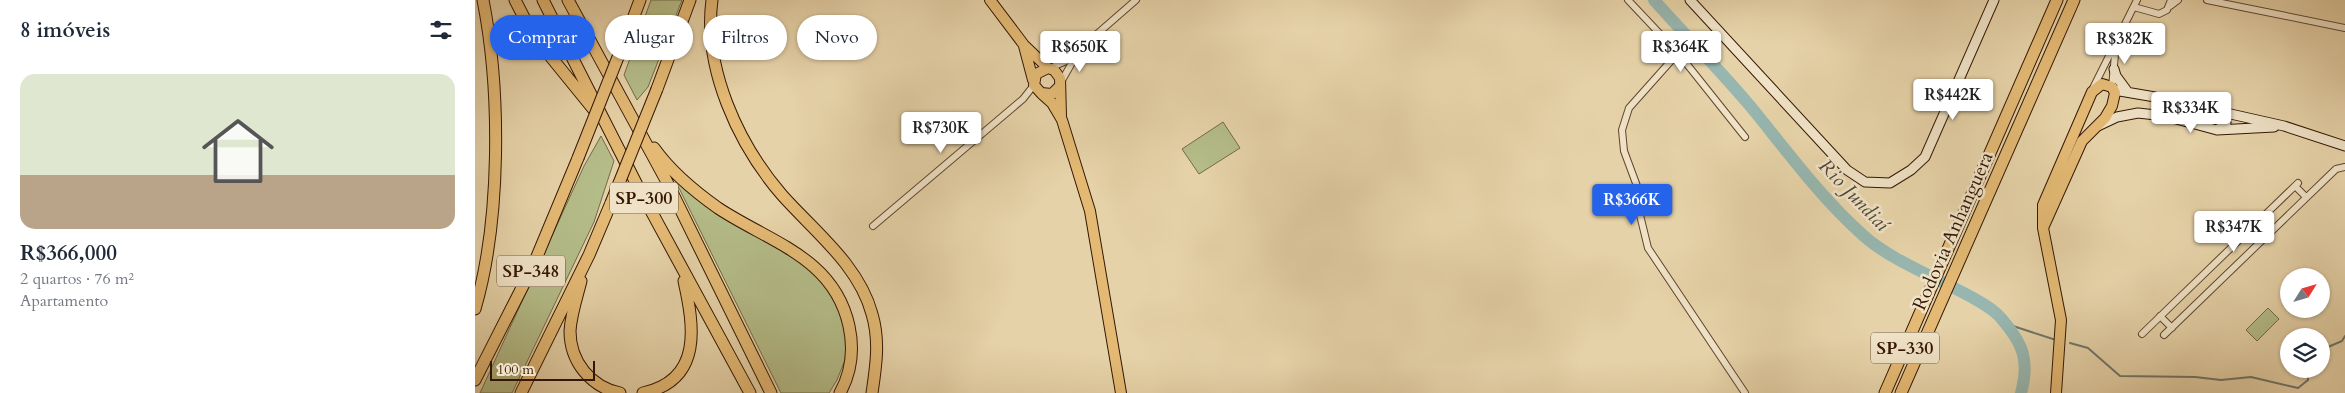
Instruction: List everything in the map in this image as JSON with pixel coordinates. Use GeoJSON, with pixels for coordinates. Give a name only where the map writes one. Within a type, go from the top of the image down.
{"type":"FeatureCollection","features":[{"type":"Feature","properties":{"kind":"highway"},"geometry":{"type":"LineString","coordinates":[[475,309],[480,292],[489,230],[495,158],[494,89],[488,28],[483,0]]}},
{"type":"Feature","properties":{"kind":"highway"},"geometry":{"type":"LineString","coordinates":[[515,0],[533,35],[608,127]]}},
{"type":"Feature","properties":{"kind":"highway","name":"SP-300"},"geometry":{"type":"LineString","coordinates":[[543,0],[681,267],[750,393]]}},
{"type":"Feature","properties":{"kind":"highway","name":"SP-300"},"geometry":{"type":"LineString","coordinates":[[568,0],[671,190],[771,393]]}},
{"type":"Feature","properties":{"kind":"highway"},"geometry":{"type":"LineString","coordinates":[[577,0],[597,55]]}},
{"type":"Feature","properties":{"kind":"highway"},"geometry":{"type":"LineString","coordinates":[[634,15],[636,0]]}},
{"type":"Feature","properties":{"kind":"highway","name":"SP-348"},"geometry":{"type":"LineString","coordinates":[[634,15],[640,0]]}},
{"type":"Feature","properties":{"kind":"highway","name":"SP-348"},"geometry":{"type":"LineString","coordinates":[[521,393],[589,255],[657,89],[690,0]]}},
{"type":"Feature","properties":{"kind":"highway"},"geometry":{"type":"LineString","coordinates":[[712,0],[712,33],[715,58],[736,125],[767,175],[831,245],[846,264],[867,299],[878,340],[872,393]]}},
{"type":"Feature","properties":{"kind":"highway","name":"Rodovia Anhanguera"},"geometry":{"type":"LineString","coordinates":[[1885,393],[2057,0]]}},
{"type":"Feature","properties":{"kind":"highway","name":"Rodovia Anhanguera"},"geometry":{"type":"LineString","coordinates":[[1901,393],[2074,0]]}},
{"type":"Feature","properties":{"kind":"highway","name":"SP-348"},"geometry":{"type":"LineString","coordinates":[[475,380],[533,266],[617,60]]}},
{"type":"Feature","properties":{"kind":"highway"},"geometry":{"type":"LineString","coordinates":[[626,108],[661,157],[680,178],[717,207],[794,251],[828,280],[840,298],[847,314],[851,334],[848,373],[840,393]]}},
{"type":"Feature","properties":{"kind":"highway"},"geometry":{"type":"LineString","coordinates":[[589,255],[572,318],[571,341],[580,366],[591,380],[605,388],[620,393]]}},
{"type":"Feature","properties":{"kind":"highway"},"geometry":{"type":"LineString","coordinates":[[643,393],[657,389],[673,379],[689,357],[693,332],[691,310],[681,267]]}},
{"type":"Feature","properties":{"kind":"main road"},"geometry":{"type":"LineString","coordinates":[[990,0],[1024,45],[1058,74],[1061,120]]}},
{"type":"Feature","properties":{"kind":"main road"},"geometry":{"type":"LineString","coordinates":[[1024,45],[1038,88],[1052,104],[1061,120],[1090,211],[1121,393]]}},
{"type":"Feature","properties":{"kind":"main road"},"geometry":{"type":"LineString","coordinates":[[1038,88],[1039,70],[1049,68]]}},
{"type":"Feature","properties":{"kind":"main road"},"geometry":{"type":"LineString","coordinates":[[2056,393],[2061,346],[2061,320],[2043,228],[2091,92],[2102,84],[2113,89],[2115,99],[2105,118],[2082,141],[2066,163]]}},
{"type":"Feature","properties":{"kind":"main road"},"geometry":{"type":"LineString","coordinates":[[1038,88],[1052,94],[1060,85]]}},
{"type":"Feature","properties":{"kind":"main road"},"geometry":{"type":"LineString","coordinates":[[2082,113],[2087,122],[2095,127]]}},
{"type":"Feature","properties":{"kind":"street"},"geometry":{"type":"LineString","coordinates":[[1049,68],[1066,62],[1137,0]]}},
{"type":"Feature","properties":{"kind":"street"},"geometry":{"type":"LineString","coordinates":[[1628,0],[1678,53],[1745,137]]}},
{"type":"Feature","properties":{"kind":"street"},"geometry":{"type":"LineString","coordinates":[[1690,0],[1847,170],[1865,182],[1890,183],[1911,170],[1925,156],[1994,0]]}},
{"type":"Feature","properties":{"kind":"street"},"geometry":{"type":"LineString","coordinates":[[2091,92],[2137,0]]}},
{"type":"Feature","properties":{"kind":"street"},"geometry":{"type":"LineString","coordinates":[[2134,7],[2159,14],[2167,10],[2170,3],[2178,0]]}},
{"type":"Feature","properties":{"kind":"street"},"geometry":{"type":"LineString","coordinates":[[2207,0],[2345,28]]}},
{"type":"Feature","properties":{"kind":"street"},"geometry":{"type":"LineString","coordinates":[[2116,40],[2113,89],[2284,126],[2345,146]]}},
{"type":"Feature","properties":{"kind":"street"},"geometry":{"type":"LineString","coordinates":[[1060,85],[1079,51]]}},
{"type":"Feature","properties":{"kind":"street"},"geometry":{"type":"LineString","coordinates":[[1678,53],[1629,108],[1622,130],[1624,151],[1637,186],[1640,215],[1648,248],[1745,393]]}},
{"type":"Feature","properties":{"kind":"street"},"geometry":{"type":"LineString","coordinates":[[2114,68],[2116,76],[2127,92]]}},
{"type":"Feature","properties":{"kind":"street"},"geometry":{"type":"LineString","coordinates":[[1023,99],[1038,88]]}},
{"type":"Feature","properties":{"kind":"street"},"geometry":{"type":"LineString","coordinates":[[873,226],[1038,88]]}},
{"type":"Feature","properties":{"kind":"street"},"geometry":{"type":"LineString","coordinates":[[2217,130],[2226,123],[2224,112]]}},
{"type":"Feature","properties":{"kind":"street"},"geometry":{"type":"LineString","coordinates":[[2095,127],[2117,118],[2138,113],[2165,116],[2217,130],[2284,126]]}},
{"type":"Feature","properties":{"kind":"street"},"geometry":{"type":"LineString","coordinates":[[2164,335],[2336,169],[2345,167]]}},
{"type":"Feature","properties":{"kind":"street"},"geometry":{"type":"LineString","coordinates":[[2142,334],[2296,184],[2306,197]]}},
{"type":"Feature","properties":{"kind":"street"},"geometry":{"type":"LineString","coordinates":[[2160,316],[2171,328]]}},
{"type":"Feature","properties":{"kind":"green space"},"geometry":{"type":"Polygon","coordinates":[[[651,0],[682,0],[676,15],[646,15],[651,0]]]}},
{"type":"Feature","properties":{"kind":"green space"},"geometry":{"type":"Polygon","coordinates":[[[629,60],[659,60],[648,87],[637,100],[624,75],[629,60]]]}},
{"type":"Feature","properties":{"kind":"green space"},"geometry":{"type":"Polygon","coordinates":[[[1223,122],[1240,148],[1199,174],[1182,149],[1223,122]]]}},
{"type":"Feature","properties":{"kind":"green space"},"geometry":{"type":"Polygon","coordinates":[[[601,136],[614,161],[594,222],[512,393],[480,393],[584,166],[601,136]]]}},
{"type":"Feature","properties":{"kind":"green space"},"geometry":{"type":"Polygon","coordinates":[[[668,166],[823,277],[848,329],[845,360],[837,380],[829,393],[781,393],[668,166]]]}},
{"type":"Feature","properties":{"kind":"green space"},"geometry":{"type":"Polygon","coordinates":[[[2268,308],[2279,319],[2257,341],[2246,330],[2268,308]]]}},
{"type":"Feature","properties":{"kind":"waterway","name":"Rio Jundiaí"},"geometry":{"type":"LineString","coordinates":[[1654,0],[1739,93],[1833,206],[1864,236],[1885,252],[1983,303],[2000,317],[2014,335],[2023,352],[2025,371],[2021,393]]}},
{"type":"Feature","properties":{"kind":"waterway"},"geometry":{"type":"LineString","coordinates":[[1999,316],[2013,326],[2056,340]]}},
{"type":"Feature","properties":{"kind":"waterway"},"geometry":{"type":"LineString","coordinates":[[2330,346],[2342,341],[2345,336]]}},
{"type":"Feature","properties":{"kind":"waterway"},"geometry":{"type":"LineString","coordinates":[[2070,343],[2088,348],[2120,376],[2195,377],[2221,380],[2251,377],[2298,388],[2308,378]]}}]}
